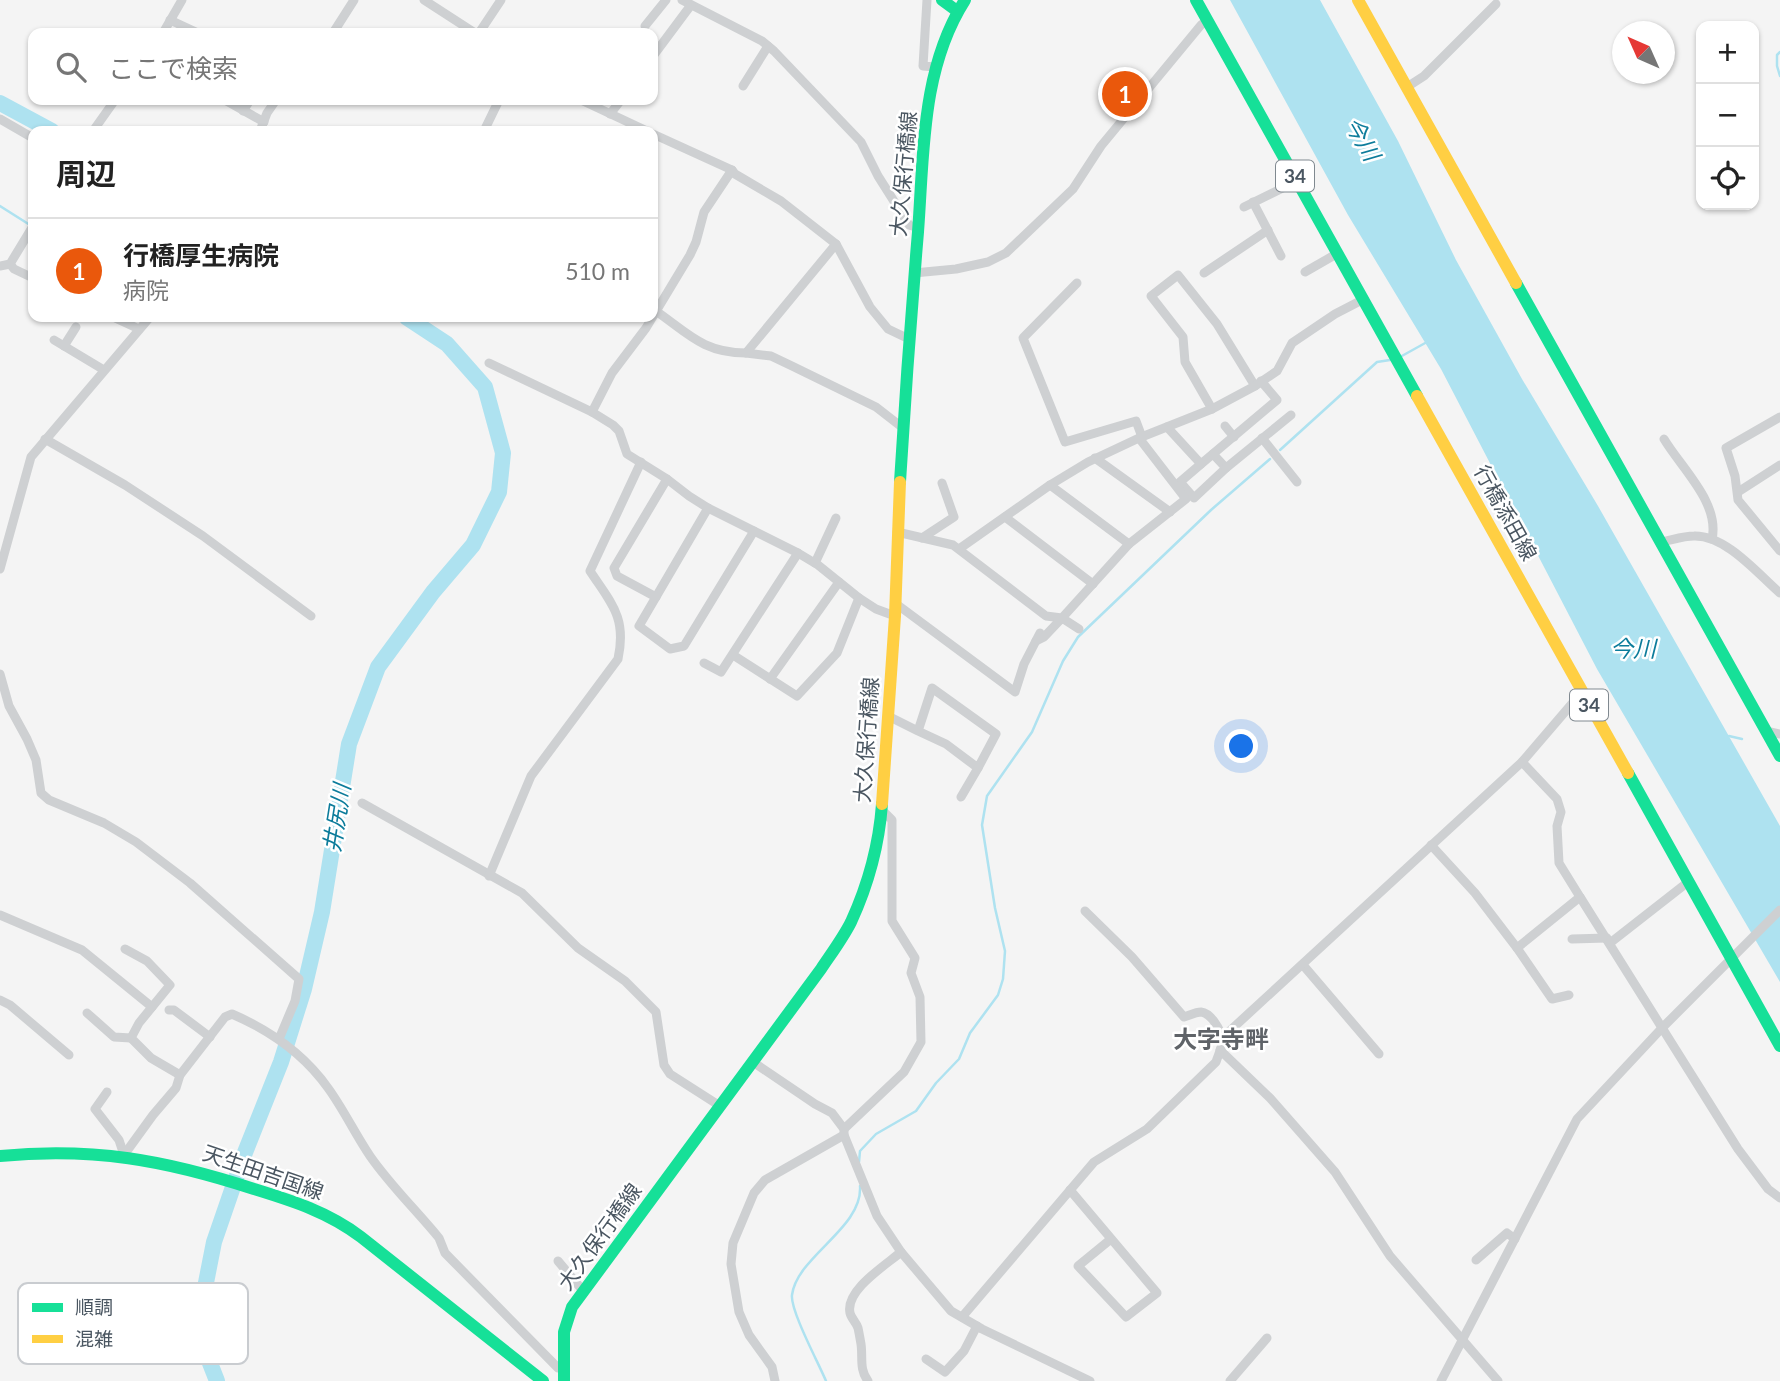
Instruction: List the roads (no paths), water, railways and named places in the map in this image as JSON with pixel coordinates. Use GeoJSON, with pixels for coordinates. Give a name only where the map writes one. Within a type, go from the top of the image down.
{"type":"FeatureCollection","features":[{"type":"Feature","properties":{"kind":"main road"},"geometry":{"type":"LineString","coordinates":[[942,0],[957,11]]}},
{"type":"Feature","properties":{"kind":"main road","name":"大久保行橋線"},"geometry":{"type":"LineString","coordinates":[[564,1375],[564,1332],[572,1307],[821,969],[850,924],[869,874],[880,836],[909,339],[929,97],[935,67],[957,11],[965,0]]}},
{"type":"Feature","properties":{"kind":"main road","name":"行橋添田線"},"geometry":{"type":"LineString","coordinates":[[1196,0],[1688,882],[1734,956],[1780,1045]]}},
{"type":"Feature","properties":{"kind":"main road"},"geometry":{"type":"LineString","coordinates":[[1358,0],[1771,733],[1780,756]]}},
{"type":"Feature","properties":{"kind":"main road","name":"天生田吉国線"},"geometry":{"type":"LineString","coordinates":[[0,1156],[52,1152],[104,1152],[124,1155],[183,1167],[318,1210],[345,1225],[543,1381]]}},
{"type":"Feature","properties":{"kind":"street"},"geometry":{"type":"LineString","coordinates":[[173,28],[182,0]]}},
{"type":"Feature","properties":{"kind":"street"},"geometry":{"type":"LineString","coordinates":[[336,28],[354,0]]}},
{"type":"Feature","properties":{"kind":"street"},"geometry":{"type":"LineString","coordinates":[[424,0],[469,28]]}},
{"type":"Feature","properties":{"kind":"street"},"geometry":{"type":"LineString","coordinates":[[481,28],[501,0]]}},
{"type":"Feature","properties":{"kind":"street"},"geometry":{"type":"LineString","coordinates":[[645,26],[666,0]]}},
{"type":"Feature","properties":{"kind":"street"},"geometry":{"type":"LineString","coordinates":[[927,0],[923,66],[935,67]]}},
{"type":"Feature","properties":{"kind":"street"},"geometry":{"type":"LineString","coordinates":[[658,48],[686,3],[768,46],[861,142],[878,176],[909,225],[919,228]]}},
{"type":"Feature","properties":{"kind":"street"},"geometry":{"type":"LineString","coordinates":[[1407,87],[1424,76],[1496,4]]}},
{"type":"Feature","properties":{"kind":"street"},"geometry":{"type":"LineString","coordinates":[[914,273],[956,269],[988,262],[1006,253],[1073,189],[1101,146],[1207,21]]}},
{"type":"Feature","properties":{"kind":"street"},"geometry":{"type":"LineString","coordinates":[[174,22],[185,28]]}},
{"type":"Feature","properties":{"kind":"street"},"geometry":{"type":"LineString","coordinates":[[168,28],[174,22]]}},
{"type":"Feature","properties":{"kind":"street"},"geometry":{"type":"LineString","coordinates":[[743,86],[768,46]]}},
{"type":"Feature","properties":{"kind":"street"},"geometry":{"type":"LineString","coordinates":[[97,126],[111,105]]}},
{"type":"Feature","properties":{"kind":"street"},"geometry":{"type":"LineString","coordinates":[[234,105],[261,126]]}},
{"type":"Feature","properties":{"kind":"street"},"geometry":{"type":"LineString","coordinates":[[243,111],[247,105]]}},
{"type":"Feature","properties":{"kind":"street"},"geometry":{"type":"LineString","coordinates":[[263,126],[273,105]]}},
{"type":"Feature","properties":{"kind":"street"},"geometry":{"type":"LineString","coordinates":[[486,126],[497,105]]}},
{"type":"Feature","properties":{"kind":"street"},"geometry":{"type":"LineString","coordinates":[[591,105],[610,114],[626,126]]}},
{"type":"Feature","properties":{"kind":"street"},"geometry":{"type":"LineString","coordinates":[[610,114],[617,105]]}},
{"type":"Feature","properties":{"kind":"street"},"geometry":{"type":"LineString","coordinates":[[0,119],[28,135]]}},
{"type":"Feature","properties":{"kind":"street"},"geometry":{"type":"LineString","coordinates":[[658,136],[732,170],[734,174],[781,201],[836,244],[870,307],[888,329],[909,339]]}},
{"type":"Feature","properties":{"kind":"street"},"geometry":{"type":"LineString","coordinates":[[658,304],[696,242],[704,212],[732,170]]}},
{"type":"Feature","properties":{"kind":"street"},"geometry":{"type":"LineString","coordinates":[[1282,256],[1268,230],[1248,204],[1297,181]]}},
{"type":"Feature","properties":{"kind":"street"},"geometry":{"type":"LineString","coordinates":[[1204,273],[1268,230]]}},
{"type":"Feature","properties":{"kind":"street"},"geometry":{"type":"LineString","coordinates":[[28,233],[5,265],[28,276]]}},
{"type":"Feature","properties":{"kind":"street"},"geometry":{"type":"LineString","coordinates":[[746,353],[836,244]]}},
{"type":"Feature","properties":{"kind":"street"},"geometry":{"type":"LineString","coordinates":[[1305,272],[1338,253]]}},
{"type":"Feature","properties":{"kind":"street"},"geometry":{"type":"LineString","coordinates":[[1212,409],[1185,362],[1183,337],[1151,296],[1178,275],[1217,324],[1258,384],[1277,400],[1180,482],[1194,498],[1291,415]]}},
{"type":"Feature","properties":{"kind":"street"},"geometry":{"type":"LineString","coordinates":[[489,363],[592,412],[613,425],[619,431],[627,454],[708,508],[815,563],[876,609],[895,610],[1015,692],[1024,664],[1038,637],[1044,637],[1129,544],[1186,499],[1140,437],[1136,421],[1065,442],[1023,338],[1077,283]]}},
{"type":"Feature","properties":{"kind":"street"},"geometry":{"type":"LineString","coordinates":[[959,549],[1050,485],[1095,458],[1212,409],[1258,384],[1277,371],[1292,343],[1335,314],[1364,299]]}},
{"type":"Feature","properties":{"kind":"street"},"geometry":{"type":"LineString","coordinates":[[658,313],[712,349],[771,356],[876,407],[904,428]]}},
{"type":"Feature","properties":{"kind":"street"},"geometry":{"type":"LineString","coordinates":[[123,322],[139,330]]}},
{"type":"Feature","properties":{"kind":"street"},"geometry":{"type":"LineString","coordinates":[[0,567],[25,473],[32,457],[146,322]]}},
{"type":"Feature","properties":{"kind":"street"},"geometry":{"type":"LineString","coordinates":[[592,412],[612,373],[646,322]]}},
{"type":"Feature","properties":{"kind":"street"},"geometry":{"type":"LineString","coordinates":[[64,346],[76,327]]}},
{"type":"Feature","properties":{"kind":"street"},"geometry":{"type":"LineString","coordinates":[[54,340],[104,370]]}},
{"type":"Feature","properties":{"kind":"street"},"geometry":{"type":"LineString","coordinates":[[1780,417],[1726,448],[1732,464],[1738,500],[1780,551]]}},
{"type":"Feature","properties":{"kind":"street"},"geometry":{"type":"LineString","coordinates":[[1248,425],[1297,482]]}},
{"type":"Feature","properties":{"kind":"street"},"geometry":{"type":"LineString","coordinates":[[1225,426],[1234,437]]}},
{"type":"Feature","properties":{"kind":"street"},"geometry":{"type":"LineString","coordinates":[[1167,427],[1201,464]]}},
{"type":"Feature","properties":{"kind":"street"},"geometry":{"type":"LineString","coordinates":[[45,439],[125,485],[203,536],[311,616]]}},
{"type":"Feature","properties":{"kind":"street"},"geometry":{"type":"LineString","coordinates":[[1664,439],[1709,508],[1715,526],[1712,540]]}},
{"type":"Feature","properties":{"kind":"street"},"geometry":{"type":"LineString","coordinates":[[1213,454],[1226,468]]}},
{"type":"Feature","properties":{"kind":"street"},"geometry":{"type":"LineString","coordinates":[[1095,458],[1170,512]]}},
{"type":"Feature","properties":{"kind":"street"},"geometry":{"type":"LineString","coordinates":[[489,876],[531,776],[618,659],[621,646],[619,623],[609,596],[590,571],[641,461]]}},
{"type":"Feature","properties":{"kind":"street"},"geometry":{"type":"LineString","coordinates":[[1738,492],[1778,470]]}},
{"type":"Feature","properties":{"kind":"street"},"geometry":{"type":"LineString","coordinates":[[656,597],[617,576],[614,568],[667,479]]}},
{"type":"Feature","properties":{"kind":"street"},"geometry":{"type":"LineString","coordinates":[[922,538],[954,517],[942,483]]}},
{"type":"Feature","properties":{"kind":"street"},"geometry":{"type":"LineString","coordinates":[[1050,485],[1129,544]]}},
{"type":"Feature","properties":{"kind":"street"},"geometry":{"type":"LineString","coordinates":[[708,508],[639,626],[670,649],[684,646],[754,531]]}},
{"type":"Feature","properties":{"kind":"street"},"geometry":{"type":"LineString","coordinates":[[1005,516],[1093,584]]}},
{"type":"Feature","properties":{"kind":"street"},"geometry":{"type":"LineString","coordinates":[[815,563],[836,518]]}},
{"type":"Feature","properties":{"kind":"street"},"geometry":{"type":"LineString","coordinates":[[897,533],[953,545],[1046,616],[1062,618],[1079,629]]}},
{"type":"Feature","properties":{"kind":"street"},"geometry":{"type":"LineString","coordinates":[[1661,542],[1696,536],[1712,540],[1753,566],[1778,588]]}},
{"type":"Feature","properties":{"kind":"street"},"geometry":{"type":"LineString","coordinates":[[705,663],[721,672],[798,553]]}},
{"type":"Feature","properties":{"kind":"street"},"geometry":{"type":"LineString","coordinates":[[771,679],[839,582]]}},
{"type":"Feature","properties":{"kind":"street"},"geometry":{"type":"LineString","coordinates":[[733,655],[797,696],[837,653],[859,598]]}},
{"type":"Feature","properties":{"kind":"street"},"geometry":{"type":"LineString","coordinates":[[0,674],[9,706],[36,760],[41,793],[48,800],[104,823],[136,842],[190,883],[299,979],[295,1001],[280,1040]]}},
{"type":"Feature","properties":{"kind":"street"},"geometry":{"type":"LineString","coordinates":[[918,731],[932,688],[996,734],[961,797]]}},
{"type":"Feature","properties":{"kind":"street"},"geometry":{"type":"LineString","coordinates":[[1222,1038],[1522,762],[1582,692]]}},
{"type":"Feature","properties":{"kind":"street"},"geometry":{"type":"LineString","coordinates":[[888,716],[946,744],[978,768]]}},
{"type":"Feature","properties":{"kind":"street"},"geometry":{"type":"LineString","coordinates":[[1522,762],[1557,799],[1561,811],[1557,826],[1559,863],[1738,1149],[1768,1189],[1780,1198]]}},
{"type":"Feature","properties":{"kind":"street"},"geometry":{"type":"LineString","coordinates":[[362,803],[522,893],[578,948],[625,981],[656,1012],[664,1065],[670,1074],[720,1106]]}},
{"type":"Feature","properties":{"kind":"street"},"geometry":{"type":"LineString","coordinates":[[775,1381],[772,1367],[749,1335],[739,1312],[731,1264],[733,1243],[754,1193],[765,1180],[844,1132],[904,1072],[921,1042],[920,997],[911,973],[915,958],[892,921],[892,820],[882,810]]}},
{"type":"Feature","properties":{"kind":"street"},"geometry":{"type":"LineString","coordinates":[[1431,845],[1475,893],[1552,999],[1569,995]]}},
{"type":"Feature","properties":{"kind":"street"},"geometry":{"type":"LineString","coordinates":[[1572,939],[1608,941],[1688,882]]}},
{"type":"Feature","properties":{"kind":"street"},"geometry":{"type":"LineString","coordinates":[[1517,948],[1580,897]]}},
{"type":"Feature","properties":{"kind":"street"},"geometry":{"type":"LineString","coordinates":[[1441,1381],[1577,1119],[1662,1028],[1780,910]]}},
{"type":"Feature","properties":{"kind":"street"},"geometry":{"type":"LineString","coordinates":[[962,1317],[1094,1162],[1147,1129],[1216,1062],[1220,1050],[1222,1038],[1210,1016],[1205,1012],[1184,1017],[1132,957],[1085,911]]}},
{"type":"Feature","properties":{"kind":"street"},"geometry":{"type":"LineString","coordinates":[[0,915],[82,950],[152,1007]]}},
{"type":"Feature","properties":{"kind":"street"},"geometry":{"type":"LineString","coordinates":[[125,949],[147,961],[170,985],[131,1038]]}},
{"type":"Feature","properties":{"kind":"street"},"geometry":{"type":"LineString","coordinates":[[1303,965],[1379,1054]]}},
{"type":"Feature","properties":{"kind":"street"},"geometry":{"type":"LineString","coordinates":[[0,1000],[10,1005],[69,1055]]}},
{"type":"Feature","properties":{"kind":"street"},"geometry":{"type":"LineString","coordinates":[[169,1010],[174,1010],[210,1037]]}},
{"type":"Feature","properties":{"kind":"street"},"geometry":{"type":"LineString","coordinates":[[87,1013],[114,1037],[131,1038],[151,1058],[180,1075]]}},
{"type":"Feature","properties":{"kind":"street"},"geometry":{"type":"LineString","coordinates":[[124,1155],[176,1088],[180,1075],[225,1017],[232,1014],[256,1024],[307,1062],[328,1087],[372,1158],[439,1238],[445,1254],[564,1375]]}},
{"type":"Feature","properties":{"kind":"street"},"geometry":{"type":"LineString","coordinates":[[1220,1050],[1270,1098],[1335,1171],[1390,1256],[1498,1381]]}},
{"type":"Feature","properties":{"kind":"street"},"geometry":{"type":"LineString","coordinates":[[753,1062],[832,1113],[844,1132],[877,1216],[901,1252],[951,1311],[1090,1381]]}},
{"type":"Feature","properties":{"kind":"street"},"geometry":{"type":"LineString","coordinates":[[107,1092],[95,1109],[119,1140],[124,1155]]}},
{"type":"Feature","properties":{"kind":"street"},"geometry":{"type":"LineString","coordinates":[[1070,1190],[1157,1293],[1126,1317],[1078,1266],[1111,1240]]}},
{"type":"Feature","properties":{"kind":"street"},"geometry":{"type":"LineString","coordinates":[[1476,1260],[1507,1233],[1515,1239]]}},
{"type":"Feature","properties":{"kind":"street"},"geometry":{"type":"LineString","coordinates":[[868,1381],[861,1367],[862,1347],[858,1326],[850,1315],[849,1304],[863,1283],[901,1252]]}},
{"type":"Feature","properties":{"kind":"street"},"geometry":{"type":"LineString","coordinates":[[558,1261],[584,1292]]}},
{"type":"Feature","properties":{"kind":"street"},"geometry":{"type":"LineString","coordinates":[[926,1359],[944,1372],[964,1350],[977,1326]]}},
{"type":"Feature","properties":{"kind":"street"},"geometry":{"type":"LineString","coordinates":[[1230,1381],[1267,1338]]}},
{"type":"Feature","properties":{"kind":"water","name":"今川"},"geometry":{"type":"Polygon","coordinates":[[[1230,0],[1320,0],[1398,141],[1456,260],[1522,379],[1598,506],[1780,826],[1780,982],[1597,669],[1441,369],[1348,215],[1230,0]]]}},
{"type":"Feature","properties":{"kind":"waterway"},"geometry":{"type":"LineString","coordinates":[[1780,52],[1777,55],[1780,76]]}},
{"type":"Feature","properties":{"kind":"waterway","name":"井尻川"},"geometry":{"type":"LineString","coordinates":[[0,103],[43,126]]}},
{"type":"Feature","properties":{"kind":"waterway"},"geometry":{"type":"LineString","coordinates":[[0,206],[28,224]]}},
{"type":"Feature","properties":{"kind":"waterway","name":"井尻川"},"geometry":{"type":"LineString","coordinates":[[206,1283],[214,1242],[244,1155],[281,1062],[304,989],[322,912],[349,744],[378,667],[433,592],[473,545],[499,492],[503,453],[485,387],[447,344],[414,322]]}},
{"type":"Feature","properties":{"kind":"waterway"},"geometry":{"type":"LineString","coordinates":[[1400,357],[1427,342]]}},
{"type":"Feature","properties":{"kind":"waterway"},"geometry":{"type":"LineString","coordinates":[[1280,450],[1377,362],[1390,360]]}},
{"type":"Feature","properties":{"kind":"waterway"},"geometry":{"type":"LineString","coordinates":[[859,1162],[860,1151],[876,1134],[916,1111],[936,1083],[959,1059],[970,1033],[998,995],[1003,979],[1005,951],[995,908],[982,825],[987,796],[1032,732],[1063,661],[1078,637],[1211,510],[1270,459]]}},
{"type":"Feature","properties":{"kind":"waterway"},"geometry":{"type":"LineString","coordinates":[[1729,736],[1742,739]]}},
{"type":"Feature","properties":{"kind":"waterway"},"geometry":{"type":"LineString","coordinates":[[826,1381],[800,1324],[792,1295],[796,1281],[805,1267],[851,1215],[858,1201],[860,1186]]}},
{"type":"Feature","properties":{"kind":"waterway","name":"井尻川"},"geometry":{"type":"LineString","coordinates":[[210,1364],[217,1381]]}},
{"type":"Feature","properties":{"kind":"place","name":"行橋厚生病院"},"geometry":{"type":"Point","coordinates":[1125,94]}},
{"type":"Feature","properties":{"kind":"district","name":"大字寺畔"},"geometry":{"type":"Point","coordinates":[1221,1040]}}]}
